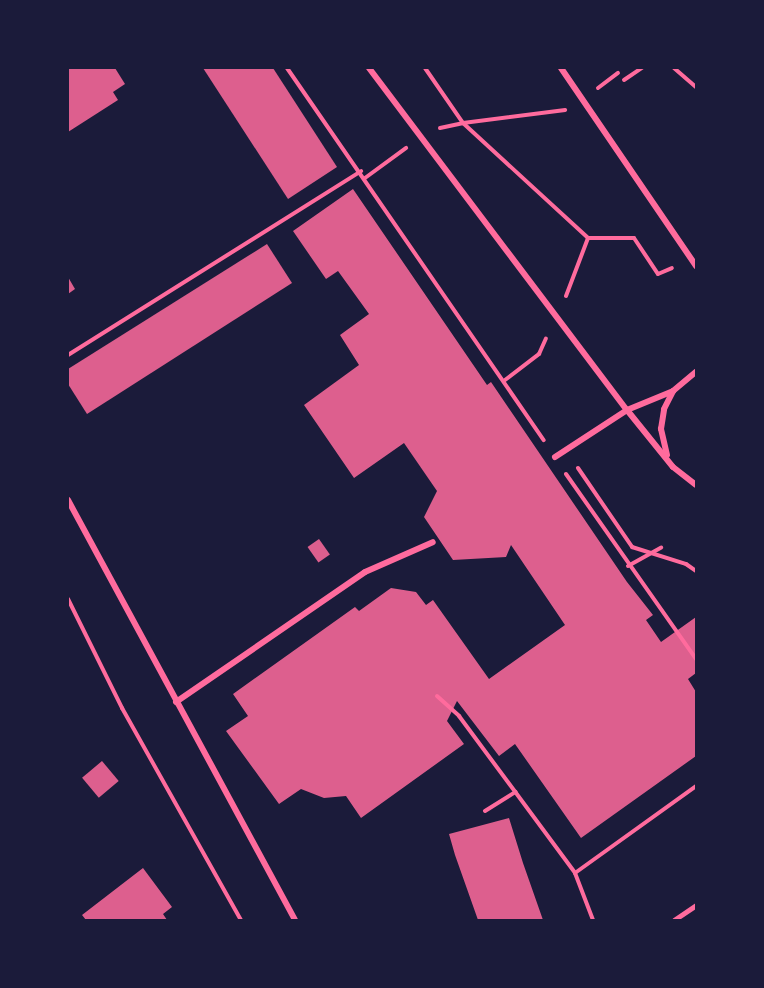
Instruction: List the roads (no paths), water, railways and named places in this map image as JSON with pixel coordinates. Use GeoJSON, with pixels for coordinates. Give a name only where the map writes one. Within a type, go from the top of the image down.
{"type":"FeatureCollection","features":[{"type":"Feature","properties":{"kind":"street"},"geometry":{"type":"LineString","coordinates":[[369,68],[627,410],[673,467],[696,485]]}},
{"type":"Feature","properties":{"kind":"street"},"geometry":{"type":"LineString","coordinates":[[561,68],[696,266]]}},
{"type":"Feature","properties":{"kind":"street"},"geometry":{"type":"LineString","coordinates":[[555,457],[627,410],[673,391],[696,372]]}},
{"type":"Feature","properties":{"kind":"street"},"geometry":{"type":"LineString","coordinates":[[673,391],[661,429],[664,449],[673,467]]}},
{"type":"Feature","properties":{"kind":"street"},"geometry":{"type":"LineString","coordinates":[[68,500],[295,921]]}},
{"type":"Feature","properties":{"kind":"street"},"geometry":{"type":"LineString","coordinates":[[176,702],[365,572],[433,542]]}},
{"type":"Feature","properties":{"kind":"lane"},"geometry":{"type":"LineString","coordinates":[[674,921],[696,905]]}}]}
